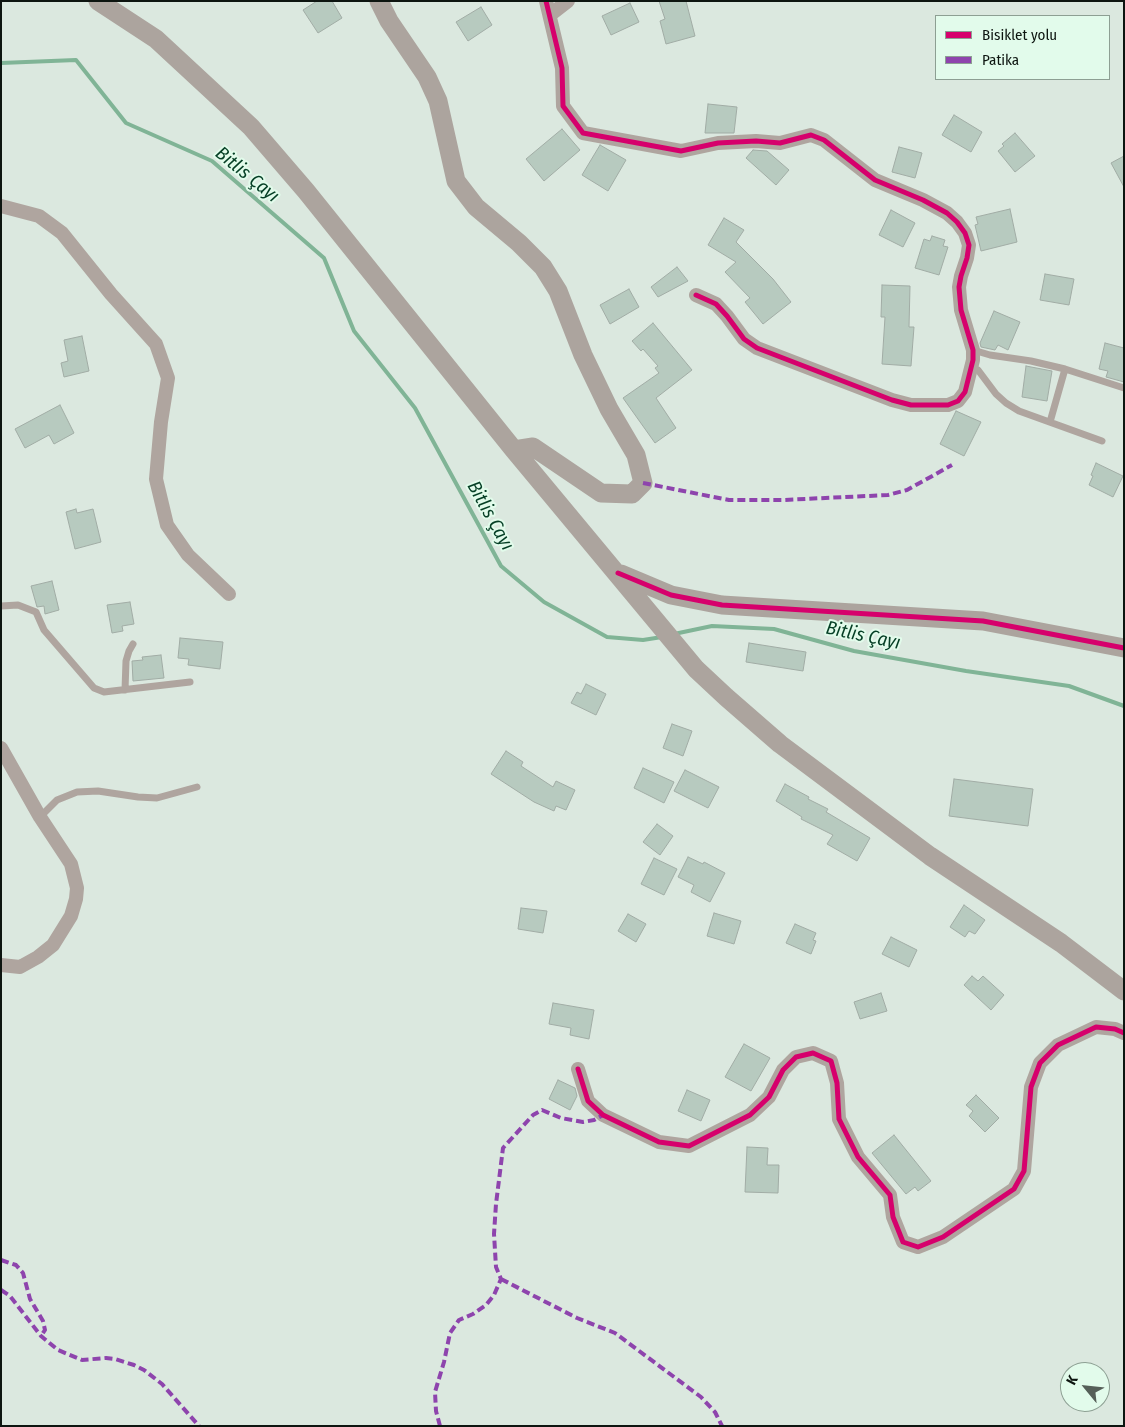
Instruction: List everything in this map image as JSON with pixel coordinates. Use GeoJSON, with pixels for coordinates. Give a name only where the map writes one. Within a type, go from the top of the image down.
{"type":"FeatureCollection","features":[{"type":"Feature","properties":{"kind":"main road"},"geometry":{"type":"LineString","coordinates":[[98,1],[156,40],[251,128],[306,191],[514,450],[696,668],[726,697],[780,744],[930,856],[1060,943],[1124,991]]}},
{"type":"Feature","properties":{"kind":"main road"},"geometry":{"type":"LineString","coordinates":[[379,1],[389,21],[427,77],[438,101],[456,181],[476,207],[519,243],[543,267],[558,292],[583,355],[609,409],[636,454],[643,483],[632,494],[601,494],[533,447],[514,450]]}},
{"type":"Feature","properties":{"kind":"main road"},"geometry":{"type":"LineString","coordinates":[[618,573],[671,595],[722,605],[983,622],[1124,648]]}},
{"type":"Feature","properties":{"kind":"street"},"geometry":{"type":"LineString","coordinates":[[568,1],[548,8],[562,68],[564,106],[583,133],[681,151],[718,143],[756,141],[780,143],[811,135],[824,140],[875,180],[923,200],[947,213],[962,227],[968,238],[969,252],[961,276],[960,299],[964,321],[972,340],[973,350],[965,392],[958,401],[948,405],[911,405],[892,400],[757,348],[744,339],[716,304],[696,295]]}},
{"type":"Feature","properties":{"kind":"street"},"geometry":{"type":"LineString","coordinates":[[1,206],[39,216],[62,233],[111,294],[156,344],[168,378],[161,422],[156,478],[167,525],[188,555],[229,594]]}},
{"type":"Feature","properties":{"kind":"street"},"geometry":{"type":"LineString","coordinates":[[1,748],[40,817],[71,864],[77,888],[71,916],[53,945],[38,957],[20,967],[1,965]]}},
{"type":"Feature","properties":{"kind":"street"},"geometry":{"type":"LineString","coordinates":[[578,1069],[588,1101],[603,1114],[659,1142],[689,1146],[750,1115],[768,1097],[782,1070],[796,1057],[813,1053],[831,1061],[838,1083],[839,1120],[858,1158],[890,1196],[893,1217],[904,1242],[918,1247],[943,1238],[1014,1189],[1024,1171],[1031,1087],[1040,1063],[1058,1045],[1096,1027],[1115,1029],[1124,1033]]}},
{"type":"Feature","properties":{"kind":"lane"},"geometry":{"type":"LineString","coordinates":[[973,350],[990,356],[1066,368],[1124,388]]}},
{"type":"Feature","properties":{"kind":"lane"},"geometry":{"type":"LineString","coordinates":[[971,368],[978,370],[996,394],[1006,403],[1020,411],[1102,441]]}},
{"type":"Feature","properties":{"kind":"lane"},"geometry":{"type":"LineString","coordinates":[[1050,422],[1066,368]]}},
{"type":"Feature","properties":{"kind":"lane"},"geometry":{"type":"LineString","coordinates":[[1,606],[18,605],[36,612],[44,630],[94,688],[104,692],[190,682]]}},
{"type":"Feature","properties":{"kind":"lane"},"geometry":{"type":"LineString","coordinates":[[125,690],[126,661],[128,651],[133,644]]}},
{"type":"Feature","properties":{"kind":"lane"},"geometry":{"type":"LineString","coordinates":[[40,817],[58,800],[77,792],[98,791],[157,798],[197,787]]}},
{"type":"Feature","properties":{"kind":"building"},"geometry":{"type":"Polygon","coordinates":[[[317,1],[332,1],[342,18],[318,33],[303,10],[317,1]]]}},
{"type":"Feature","properties":{"kind":"building"},"geometry":{"type":"Polygon","coordinates":[[[659,1],[686,1],[695,36],[666,44],[660,21],[665,19],[659,1]]]}},
{"type":"Feature","properties":{"kind":"building"},"geometry":{"type":"Polygon","coordinates":[[[630,3],[639,22],[611,35],[602,16],[630,3]]]}},
{"type":"Feature","properties":{"kind":"building"},"geometry":{"type":"Polygon","coordinates":[[[481,7],[492,25],[468,41],[456,22],[481,7]]]}},
{"type":"Feature","properties":{"kind":"building"},"geometry":{"type":"Polygon","coordinates":[[[708,104],[737,107],[734,133],[705,133],[708,104]]]}},
{"type":"Feature","properties":{"kind":"building"},"geometry":{"type":"Polygon","coordinates":[[[954,115],[982,132],[971,152],[942,135],[954,115]]]}},
{"type":"Feature","properties":{"kind":"building"},"geometry":{"type":"Polygon","coordinates":[[[562,129],[580,150],[544,181],[526,159],[562,129]]]}},
{"type":"Feature","properties":{"kind":"building"},"geometry":{"type":"Polygon","coordinates":[[[1015,133],[1035,156],[1015,172],[998,151],[1004,146],[1002,144],[1015,133]]]}},
{"type":"Feature","properties":{"kind":"building"},"geometry":{"type":"Polygon","coordinates":[[[600,145],[626,160],[608,191],[582,175],[600,145]]]}},
{"type":"Feature","properties":{"kind":"building"},"geometry":{"type":"Polygon","coordinates":[[[899,147],[922,153],[915,178],[892,172],[899,147]]]}},
{"type":"Feature","properties":{"kind":"building"},"geometry":{"type":"Polygon","coordinates":[[[753,150],[767,151],[789,170],[776,185],[746,158],[753,150]]]}},
{"type":"Feature","properties":{"kind":"building"},"geometry":{"type":"Polygon","coordinates":[[[1124,156],[1124,187],[1111,163],[1124,156]]]}},
{"type":"Feature","properties":{"kind":"building"},"geometry":{"type":"Polygon","coordinates":[[[1010,209],[1017,242],[981,251],[975,225],[978,224],[976,217],[1010,209]]]}},
{"type":"Feature","properties":{"kind":"building"},"geometry":{"type":"Polygon","coordinates":[[[891,210],[915,223],[903,247],[879,235],[891,210]]]}},
{"type":"Feature","properties":{"kind":"building"},"geometry":{"type":"Polygon","coordinates":[[[724,218],[744,230],[736,242],[773,279],[791,302],[763,324],[745,302],[750,298],[725,272],[736,262],[708,245],[724,218]]]}},
{"type":"Feature","properties":{"kind":"building"},"geometry":{"type":"Polygon","coordinates":[[[932,236],[945,240],[943,246],[948,247],[939,275],[915,268],[924,239],[930,241],[932,236]]]}},
{"type":"Feature","properties":{"kind":"building"},"geometry":{"type":"Polygon","coordinates":[[[677,267],[688,281],[658,297],[651,287],[677,267]]]}},
{"type":"Feature","properties":{"kind":"building"},"geometry":{"type":"Polygon","coordinates":[[[1045,274],[1074,279],[1069,305],[1040,300],[1045,274]]]}},
{"type":"Feature","properties":{"kind":"building"},"geometry":{"type":"Polygon","coordinates":[[[882,285],[910,286],[909,327],[914,327],[911,366],[882,364],[885,317],[881,317],[882,285]]]}},
{"type":"Feature","properties":{"kind":"building"},"geometry":{"type":"Polygon","coordinates":[[[629,289],[639,307],[610,324],[600,305],[629,289]]]}},
{"type":"Feature","properties":{"kind":"building"},"geometry":{"type":"Polygon","coordinates":[[[994,311],[1020,322],[1008,350],[998,345],[995,350],[981,347],[980,343],[994,311]]]}},
{"type":"Feature","properties":{"kind":"building"},"geometry":{"type":"Polygon","coordinates":[[[653,323],[692,370],[656,398],[676,428],[655,443],[623,398],[659,373],[655,368],[658,366],[643,349],[641,351],[632,341],[653,323]]]}},
{"type":"Feature","properties":{"kind":"building"},"geometry":{"type":"Polygon","coordinates":[[[82,336],[89,371],[64,377],[61,363],[68,361],[64,340],[82,336]]]}},
{"type":"Feature","properties":{"kind":"building"},"geometry":{"type":"Polygon","coordinates":[[[1105,343],[1124,348],[1124,382],[1106,377],[1108,371],[1099,369],[1105,343]]]}},
{"type":"Feature","properties":{"kind":"building"},"geometry":{"type":"Polygon","coordinates":[[[1026,366],[1052,371],[1047,401],[1022,397],[1026,366]]]}},
{"type":"Feature","properties":{"kind":"building"},"geometry":{"type":"Polygon","coordinates":[[[60,405],[74,433],[54,444],[49,435],[25,448],[15,429],[60,405]]]}},
{"type":"Feature","properties":{"kind":"building"},"geometry":{"type":"Polygon","coordinates":[[[956,411],[981,422],[964,456],[940,444],[956,411]]]}},
{"type":"Feature","properties":{"kind":"building"},"geometry":{"type":"Polygon","coordinates":[[[1096,463],[1123,476],[1113,497],[1089,485],[1096,463]]]}},
{"type":"Feature","properties":{"kind":"building"},"geometry":{"type":"Polygon","coordinates":[[[76,509],[77,513],[93,509],[101,542],[75,549],[66,512],[76,509]]]}},
{"type":"Feature","properties":{"kind":"building"},"geometry":{"type":"Polygon","coordinates":[[[52,581],[59,610],[45,614],[44,606],[37,607],[31,586],[52,581]]]}},
{"type":"Feature","properties":{"kind":"building"},"geometry":{"type":"Polygon","coordinates":[[[130,602],[134,624],[122,626],[123,631],[112,633],[107,605],[130,602]]]}},
{"type":"Feature","properties":{"kind":"building"},"geometry":{"type":"Polygon","coordinates":[[[180,638],[223,642],[220,669],[188,665],[189,659],[178,658],[180,638]]]}},
{"type":"Feature","properties":{"kind":"building"},"geometry":{"type":"Polygon","coordinates":[[[749,643],[806,652],[803,671],[746,662],[749,643]]]}},
{"type":"Feature","properties":{"kind":"building"},"geometry":{"type":"Polygon","coordinates":[[[161,655],[164,678],[133,681],[132,661],[143,660],[142,657],[161,655]]]}},
{"type":"Feature","properties":{"kind":"building"},"geometry":{"type":"Polygon","coordinates":[[[586,684],[606,694],[596,715],[571,703],[577,692],[581,694],[586,684]]]}},
{"type":"Feature","properties":{"kind":"building"},"geometry":{"type":"Polygon","coordinates":[[[672,724],[692,731],[683,756],[663,748],[672,724]]]}},
{"type":"Feature","properties":{"kind":"building"},"geometry":{"type":"Polygon","coordinates":[[[506,751],[523,762],[521,766],[553,787],[556,781],[575,790],[566,810],[556,806],[554,811],[534,802],[491,774],[506,751]]]}},
{"type":"Feature","properties":{"kind":"building"},"geometry":{"type":"Polygon","coordinates":[[[643,768],[674,782],[664,803],[634,788],[643,768]]]}},
{"type":"Feature","properties":{"kind":"building"},"geometry":{"type":"Polygon","coordinates":[[[685,770],[719,787],[708,808],[674,791],[685,770]]]}},
{"type":"Feature","properties":{"kind":"building"},"geometry":{"type":"Polygon","coordinates":[[[954,779],[1033,789],[1028,826],[949,816],[954,779]]]}},
{"type":"Feature","properties":{"kind":"building"},"geometry":{"type":"Polygon","coordinates":[[[785,784],[828,809],[826,812],[870,838],[857,861],[827,844],[833,835],[801,819],[802,817],[776,801],[785,784]]]}},
{"type":"Feature","properties":{"kind":"building"},"geometry":{"type":"Polygon","coordinates":[[[657,824],[673,836],[660,855],[643,842],[657,824]]]}},
{"type":"Feature","properties":{"kind":"building"},"geometry":{"type":"Polygon","coordinates":[[[688,857],[703,864],[704,862],[725,873],[710,902],[691,892],[694,885],[678,877],[688,857]]]}},
{"type":"Feature","properties":{"kind":"building"},"geometry":{"type":"Polygon","coordinates":[[[654,858],[677,869],[664,895],[641,884],[654,858]]]}},
{"type":"Feature","properties":{"kind":"building"},"geometry":{"type":"Polygon","coordinates":[[[964,905],[985,920],[975,934],[969,931],[965,937],[950,927],[964,905]]]}},
{"type":"Feature","properties":{"kind":"building"},"geometry":{"type":"Polygon","coordinates":[[[521,908],[547,911],[543,933],[518,929],[521,908]]]}},
{"type":"Feature","properties":{"kind":"building"},"geometry":{"type":"Polygon","coordinates":[[[714,913],[741,921],[734,944],[707,936],[714,913]]]}},
{"type":"Feature","properties":{"kind":"building"},"geometry":{"type":"Polygon","coordinates":[[[628,914],[646,924],[636,942],[618,931],[628,914]]]}},
{"type":"Feature","properties":{"kind":"building"},"geometry":{"type":"Polygon","coordinates":[[[795,924],[816,933],[813,940],[816,941],[811,954],[786,943],[795,924]]]}},
{"type":"Feature","properties":{"kind":"building"},"geometry":{"type":"Polygon","coordinates":[[[891,937],[917,950],[909,967],[882,954],[891,937]]]}},
{"type":"Feature","properties":{"kind":"building"},"geometry":{"type":"Polygon","coordinates":[[[972,976],[978,981],[983,976],[1004,995],[991,1010],[964,985],[972,976]]]}},
{"type":"Feature","properties":{"kind":"building"},"geometry":{"type":"Polygon","coordinates":[[[881,993],[887,1011],[860,1019],[854,1002],[881,993]]]}},
{"type":"Feature","properties":{"kind":"building"},"geometry":{"type":"Polygon","coordinates":[[[553,1003],[594,1010],[589,1039],[570,1035],[571,1028],[549,1024],[553,1003]]]}},
{"type":"Feature","properties":{"kind":"building"},"geometry":{"type":"Polygon","coordinates":[[[744,1044],[770,1058],[751,1091],[725,1077],[744,1044]]]}},
{"type":"Feature","properties":{"kind":"building"},"geometry":{"type":"Polygon","coordinates":[[[558,1080],[575,1088],[577,1096],[570,1110],[549,1099],[558,1080]]]}},
{"type":"Feature","properties":{"kind":"building"},"geometry":{"type":"Polygon","coordinates":[[[687,1090],[710,1100],[701,1121],[678,1111],[687,1090]]]}},
{"type":"Feature","properties":{"kind":"building"},"geometry":{"type":"Polygon","coordinates":[[[976,1095],[999,1118],[985,1132],[969,1116],[973,1111],[966,1105],[976,1095]]]}},
{"type":"Feature","properties":{"kind":"building"},"geometry":{"type":"Polygon","coordinates":[[[894,1135],[931,1181],[918,1191],[915,1187],[906,1194],[872,1153],[894,1135]]]}},
{"type":"Feature","properties":{"kind":"building"},"geometry":{"type":"Polygon","coordinates":[[[747,1147],[768,1148],[767,1165],[779,1165],[778,1193],[745,1192],[747,1147]]]}},
{"type":"Feature","properties":{"kind":"waterway","name":"Bitlis Çayı"},"geometry":{"type":"LineString","coordinates":[[1,63],[76,60],[126,123],[212,161],[324,258],[354,331],[415,408],[501,566],[544,602],[607,637],[643,640],[662,637]]}},
{"type":"Feature","properties":{"kind":"waterway","name":"Bitlis Çayı"},"geometry":{"type":"LineString","coordinates":[[674,634],[712,626],[774,629],[854,651],[966,671],[1069,686],[1124,706]]}},
{"type":"Feature","properties":{"kind":"marked path"},"geometry":{"type":"LineString","coordinates":[[643,483],[729,500],[783,500],[888,495],[907,490],[952,465]]}},
{"type":"Feature","properties":{"kind":"marked path"},"geometry":{"type":"LineString","coordinates":[[440,1426],[436,1411],[435,1392],[450,1333],[459,1320],[473,1314],[486,1305],[494,1295],[501,1279],[496,1267],[494,1234],[503,1148],[533,1115],[542,1110],[561,1118],[583,1122],[594,1120],[603,1115]]}},
{"type":"Feature","properties":{"kind":"marked path"},"geometry":{"type":"LineString","coordinates":[[1,1260],[16,1265],[23,1273],[30,1299],[43,1321],[45,1330],[41,1336]]}},
{"type":"Feature","properties":{"kind":"marked path"},"geometry":{"type":"LineString","coordinates":[[501,1279],[577,1318],[615,1333],[701,1397],[715,1412],[722,1426]]}},
{"type":"Feature","properties":{"kind":"marked path"},"geometry":{"type":"LineString","coordinates":[[1,1290],[10,1296],[41,1336],[58,1350],[82,1360],[115,1359],[144,1370],[162,1384],[199,1426]]}},
{"type":"Feature","properties":{"kind":"cycle path"},"geometry":{"type":"LineString","coordinates":[[546,1],[562,68],[563,106],[583,133],[681,151],[718,143],[756,141],[780,143],[811,135],[824,140],[875,180],[923,200],[947,213],[957,222],[965,233],[969,245],[959,287],[961,310],[973,350],[973,360],[965,392],[958,401],[948,405],[911,405],[892,400],[757,348],[744,339],[716,304],[696,295]]}},
{"type":"Feature","properties":{"kind":"cycle path"},"geometry":{"type":"LineString","coordinates":[[618,573],[671,595],[722,605],[983,621],[1124,648]]}},
{"type":"Feature","properties":{"kind":"cycle path"},"geometry":{"type":"LineString","coordinates":[[578,1069],[588,1101],[603,1115],[659,1142],[689,1146],[750,1115],[769,1097],[783,1070],[796,1057],[813,1053],[831,1061],[837,1083],[839,1119],[858,1157],[890,1195],[893,1217],[903,1242],[918,1247],[943,1237],[1014,1189],[1024,1171],[1031,1087],[1040,1063],[1058,1045],[1096,1027],[1115,1029],[1124,1033]]}}]}
